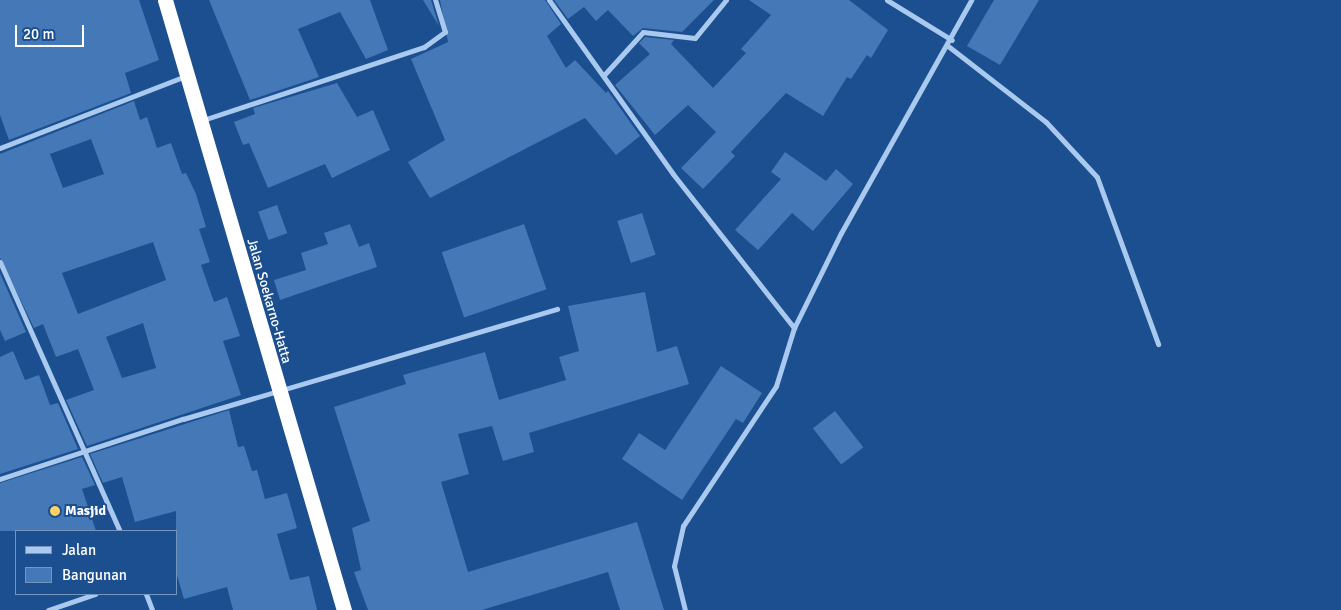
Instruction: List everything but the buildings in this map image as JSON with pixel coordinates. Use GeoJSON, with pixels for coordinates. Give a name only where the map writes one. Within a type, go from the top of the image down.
{"type":"FeatureCollection","features":[{"type":"Feature","properties":{"kind":"highway","name":"Jalan Soekarno-Hatta"},"geometry":{"type":"LineString","coordinates":[[165,0],[278,393],[344,610]]}},
{"type":"Feature","properties":{"kind":"street"},"geometry":{"type":"LineString","coordinates":[[200,121],[424,47],[445,32],[435,0]]}},
{"type":"Feature","properties":{"kind":"street"},"geometry":{"type":"LineString","coordinates":[[549,0],[604,74],[673,174],[794,328]]}},
{"type":"Feature","properties":{"kind":"street"},"geometry":{"type":"LineString","coordinates":[[604,74],[643,32],[694,38],[726,0]]}},
{"type":"Feature","properties":{"kind":"street"},"geometry":{"type":"LineString","coordinates":[[887,0],[952,40]]}},
{"type":"Feature","properties":{"kind":"street"},"geometry":{"type":"LineString","coordinates":[[684,610],[674,566],[682,526],[776,386],[794,328],[842,233],[952,40],[971,0]]}},
{"type":"Feature","properties":{"kind":"street"},"geometry":{"type":"LineString","coordinates":[[948,46],[1046,122],[1097,177],[1158,344]]}},
{"type":"Feature","properties":{"kind":"street"},"geometry":{"type":"LineString","coordinates":[[0,148],[187,76]]}},
{"type":"Feature","properties":{"kind":"street"},"geometry":{"type":"LineString","coordinates":[[0,262],[120,530]]}},
{"type":"Feature","properties":{"kind":"street"},"geometry":{"type":"LineString","coordinates":[[0,479],[84,449],[557,309]]}},
{"type":"Feature","properties":{"kind":"street"},"geometry":{"type":"LineString","coordinates":[[48,610],[91,595]]}},
{"type":"Feature","properties":{"kind":"street"},"geometry":{"type":"LineString","coordinates":[[146,595],[152,610]]}},
{"type":"Feature","properties":{"kind":"place","name":"Masjid"},"geometry":{"type":"Point","coordinates":[55,511]}}]}
